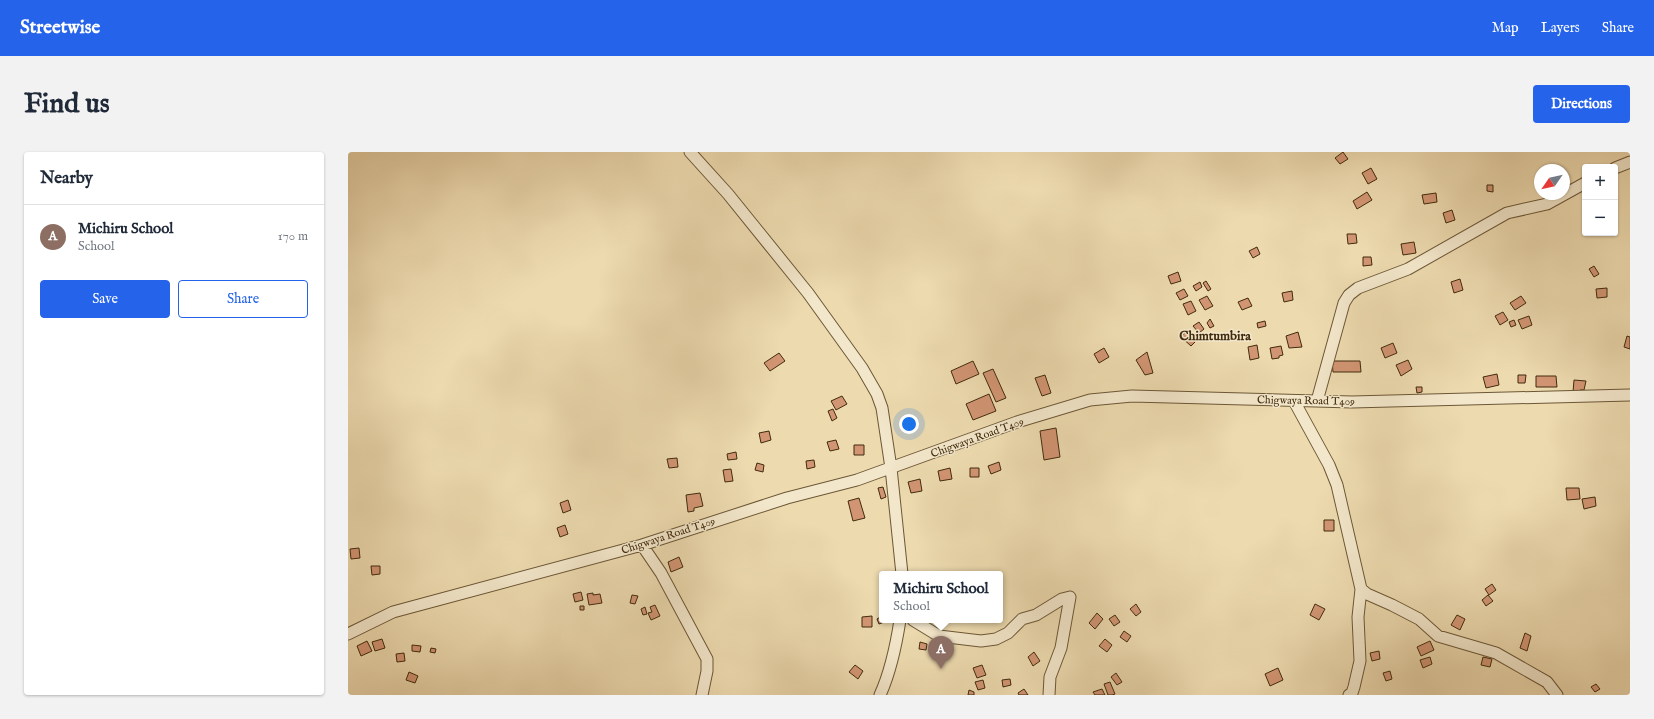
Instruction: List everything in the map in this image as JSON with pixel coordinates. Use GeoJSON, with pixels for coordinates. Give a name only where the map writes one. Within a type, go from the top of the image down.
{"type":"FeatureCollection","features":[{"type":"Feature","properties":{"kind":"street"},"geometry":{"type":"LineString","coordinates":[[690,152],[764,237],[808,293],[862,368],[877,394],[882,408],[891,468],[902,571]]}},
{"type":"Feature","properties":{"kind":"street"},"geometry":{"type":"LineString","coordinates":[[1618,167],[1630,162]]}},
{"type":"Feature","properties":{"kind":"street"},"geometry":{"type":"LineString","coordinates":[[1317,401],[1344,303],[1349,295],[1358,288],[1389,277],[1420,263],[1507,213],[1547,204],[1582,185]]}},
{"type":"Feature","properties":{"kind":"street","name":"Chigwaya Road T409"},"geometry":{"type":"LineString","coordinates":[[348,634],[393,612],[642,545],[787,498],[857,480],[1010,424],[1090,400],[1132,396],[1317,401],[1630,396]]}},
{"type":"Feature","properties":{"kind":"street"},"geometry":{"type":"LineString","coordinates":[[1294,401],[1329,465],[1337,485],[1362,589],[1358,617],[1360,661],[1354,687],[1352,693],[1349,695]]}},
{"type":"Feature","properties":{"kind":"street"},"geometry":{"type":"LineString","coordinates":[[642,545],[661,573],[707,658],[707,672],[702,695]]}},
{"type":"Feature","properties":{"kind":"street"},"geometry":{"type":"LineString","coordinates":[[1362,589],[1367,594],[1419,619],[1438,636],[1496,653],[1547,682],[1557,695]]}},
{"type":"Feature","properties":{"kind":"street"},"geometry":{"type":"LineString","coordinates":[[918,623],[939,636],[981,641],[996,639],[1008,633],[1022,619],[1036,615],[1062,599],[1070,597],[1061,648],[1050,677],[1049,695]]}},
{"type":"Feature","properties":{"kind":"street"},"geometry":{"type":"LineString","coordinates":[[880,695],[886,684],[896,645],[900,623]]}},
{"type":"Feature","properties":{"kind":"building"},"geometry":{"type":"Polygon","coordinates":[[[1343,152],[1348,159],[1340,164],[1335,158],[1343,152]]]}},
{"type":"Feature","properties":{"kind":"building"},"geometry":{"type":"Polygon","coordinates":[[[1371,168],[1377,179],[1368,184],[1362,173],[1371,168]]]}},
{"type":"Feature","properties":{"kind":"building"},"geometry":{"type":"Polygon","coordinates":[[[1487,185],[1493,185],[1493,192],[1487,191],[1487,185]]]}},
{"type":"Feature","properties":{"kind":"building"},"geometry":{"type":"Polygon","coordinates":[[[1367,192],[1372,200],[1357,209],[1353,201],[1367,192]]]}},
{"type":"Feature","properties":{"kind":"building"},"geometry":{"type":"Polygon","coordinates":[[[1436,193],[1437,202],[1424,204],[1422,195],[1436,193]]]}},
{"type":"Feature","properties":{"kind":"building"},"geometry":{"type":"Polygon","coordinates":[[[1452,210],[1455,220],[1446,223],[1443,213],[1452,210]]]}},
{"type":"Feature","properties":{"kind":"building"},"geometry":{"type":"Polygon","coordinates":[[[1347,234],[1356,234],[1357,243],[1348,244],[1347,234]]]}},
{"type":"Feature","properties":{"kind":"building"},"geometry":{"type":"Polygon","coordinates":[[[1414,242],[1416,253],[1403,255],[1401,244],[1414,242]]]}},
{"type":"Feature","properties":{"kind":"building"},"geometry":{"type":"Polygon","coordinates":[[[1257,247],[1260,254],[1253,258],[1249,251],[1257,247]]]}},
{"type":"Feature","properties":{"kind":"building"},"geometry":{"type":"Polygon","coordinates":[[[1363,257],[1371,257],[1372,265],[1363,266],[1363,257]]]}},
{"type":"Feature","properties":{"kind":"building"},"geometry":{"type":"Polygon","coordinates":[[[1594,266],[1599,274],[1594,277],[1589,269],[1594,266]]]}},
{"type":"Feature","properties":{"kind":"building"},"geometry":{"type":"Polygon","coordinates":[[[1178,272],[1181,281],[1171,284],[1168,276],[1178,272]]]}},
{"type":"Feature","properties":{"kind":"building"},"geometry":{"type":"Polygon","coordinates":[[[1460,279],[1463,290],[1454,293],[1451,282],[1460,279]]]}},
{"type":"Feature","properties":{"kind":"building"},"geometry":{"type":"Polygon","coordinates":[[[1206,281],[1211,289],[1208,291],[1203,283],[1206,281]]]}},
{"type":"Feature","properties":{"kind":"building"},"geometry":{"type":"Polygon","coordinates":[[[1200,282],[1202,287],[1196,291],[1193,286],[1200,282]]]}},
{"type":"Feature","properties":{"kind":"building"},"geometry":{"type":"Polygon","coordinates":[[[1607,288],[1607,297],[1597,298],[1596,289],[1607,288]]]}},
{"type":"Feature","properties":{"kind":"building"},"geometry":{"type":"Polygon","coordinates":[[[1184,289],[1188,296],[1180,300],[1176,293],[1184,289]]]}},
{"type":"Feature","properties":{"kind":"building"},"geometry":{"type":"Polygon","coordinates":[[[1292,291],[1293,300],[1284,302],[1282,293],[1292,291]]]}},
{"type":"Feature","properties":{"kind":"building"},"geometry":{"type":"Polygon","coordinates":[[[1207,296],[1213,306],[1205,310],[1199,300],[1207,296]]]}},
{"type":"Feature","properties":{"kind":"building"},"geometry":{"type":"Polygon","coordinates":[[[1521,296],[1526,303],[1515,310],[1510,303],[1521,296]]]}},
{"type":"Feature","properties":{"kind":"building"},"geometry":{"type":"Polygon","coordinates":[[[1248,298],[1252,306],[1242,310],[1238,302],[1248,298]]]}},
{"type":"Feature","properties":{"kind":"building"},"geometry":{"type":"Polygon","coordinates":[[[1191,301],[1196,311],[1188,315],[1183,304],[1191,301]]]}},
{"type":"Feature","properties":{"kind":"building"},"geometry":{"type":"Polygon","coordinates":[[[1503,312],[1508,320],[1500,325],[1495,316],[1503,312]]]}},
{"type":"Feature","properties":{"kind":"building"},"geometry":{"type":"Polygon","coordinates":[[[1529,316],[1532,325],[1522,329],[1518,320],[1529,316]]]}},
{"type":"Feature","properties":{"kind":"building"},"geometry":{"type":"Polygon","coordinates":[[[1210,319],[1214,326],[1210,328],[1207,323],[1210,319]]]}},
{"type":"Feature","properties":{"kind":"building"},"geometry":{"type":"Polygon","coordinates":[[[1514,320],[1516,325],[1511,327],[1509,322],[1514,320]]]}},
{"type":"Feature","properties":{"kind":"building"},"geometry":{"type":"Polygon","coordinates":[[[1265,321],[1266,326],[1258,328],[1257,323],[1265,321]]]}},
{"type":"Feature","properties":{"kind":"building"},"geometry":{"type":"Polygon","coordinates":[[[1199,322],[1204,329],[1199,333],[1193,326],[1199,322]]]}},
{"type":"Feature","properties":{"kind":"building"},"geometry":{"type":"Polygon","coordinates":[[[1186,331],[1197,340],[1191,346],[1181,337],[1186,331]]]}},
{"type":"Feature","properties":{"kind":"building"},"geometry":{"type":"Polygon","coordinates":[[[1298,332],[1302,347],[1289,348],[1286,336],[1298,332]]]}},
{"type":"Feature","properties":{"kind":"building"},"geometry":{"type":"Polygon","coordinates":[[[1627,336],[1630,337],[1630,349],[1624,347],[1627,336]]]}},
{"type":"Feature","properties":{"kind":"building"},"geometry":{"type":"Polygon","coordinates":[[[1393,343],[1397,353],[1385,358],[1381,348],[1393,343]]]}},
{"type":"Feature","properties":{"kind":"building"},"geometry":{"type":"Polygon","coordinates":[[[1257,345],[1259,358],[1250,360],[1248,347],[1257,345]]]}},
{"type":"Feature","properties":{"kind":"building"},"geometry":{"type":"Polygon","coordinates":[[[1281,346],[1283,355],[1279,356],[1279,358],[1272,359],[1270,348],[1281,346]]]}},
{"type":"Feature","properties":{"kind":"building"},"geometry":{"type":"Polygon","coordinates":[[[1104,348],[1109,357],[1099,363],[1094,354],[1104,348]]]}},
{"type":"Feature","properties":{"kind":"building"},"geometry":{"type":"Polygon","coordinates":[[[1147,352],[1153,373],[1145,375],[1136,360],[1147,352]]]}},
{"type":"Feature","properties":{"kind":"building"},"geometry":{"type":"Polygon","coordinates":[[[779,353],[785,361],[770,371],[764,363],[779,353]]]}},
{"type":"Feature","properties":{"kind":"building"},"geometry":{"type":"Polygon","coordinates":[[[1408,360],[1412,369],[1401,376],[1396,365],[1408,360]]]}},
{"type":"Feature","properties":{"kind":"building"},"geometry":{"type":"Polygon","coordinates":[[[973,361],[979,374],[956,384],[951,371],[973,361]]]}},
{"type":"Feature","properties":{"kind":"building"},"geometry":{"type":"Polygon","coordinates":[[[1332,361],[1360,361],[1361,372],[1333,372],[1332,361]]]}},
{"type":"Feature","properties":{"kind":"building"},"geometry":{"type":"Polygon","coordinates":[[[993,369],[1006,398],[996,402],[983,373],[993,369]]]}},
{"type":"Feature","properties":{"kind":"building"},"geometry":{"type":"Polygon","coordinates":[[[1497,374],[1499,385],[1486,388],[1483,377],[1497,374]]]}},
{"type":"Feature","properties":{"kind":"building"},"geometry":{"type":"Polygon","coordinates":[[[1045,375],[1051,393],[1042,396],[1035,378],[1045,375]]]}},
{"type":"Feature","properties":{"kind":"building"},"geometry":{"type":"Polygon","coordinates":[[[1518,375],[1526,375],[1525,383],[1518,383],[1518,375]]]}},
{"type":"Feature","properties":{"kind":"building"},"geometry":{"type":"Polygon","coordinates":[[[1536,376],[1556,376],[1557,387],[1536,387],[1536,376]]]}},
{"type":"Feature","properties":{"kind":"building"},"geometry":{"type":"Polygon","coordinates":[[[1574,380],[1586,381],[1584,390],[1580,390],[1580,393],[1573,392],[1574,380]]]}},
{"type":"Feature","properties":{"kind":"building"},"geometry":{"type":"Polygon","coordinates":[[[1416,387],[1422,387],[1422,392],[1417,393],[1416,387]]]}},
{"type":"Feature","properties":{"kind":"building"},"geometry":{"type":"Polygon","coordinates":[[[989,394],[996,411],[973,420],[966,404],[989,394]]]}},
{"type":"Feature","properties":{"kind":"building"},"geometry":{"type":"Polygon","coordinates":[[[842,396],[847,404],[836,410],[831,401],[842,396]]]}},
{"type":"Feature","properties":{"kind":"building"},"geometry":{"type":"Polygon","coordinates":[[[833,409],[837,418],[832,421],[828,411],[833,409]]]}},
{"type":"Feature","properties":{"kind":"building"},"geometry":{"type":"Polygon","coordinates":[[[1056,428],[1060,457],[1044,460],[1040,431],[1056,428]]]}},
{"type":"Feature","properties":{"kind":"building"},"geometry":{"type":"Polygon","coordinates":[[[769,431],[771,440],[761,443],[759,433],[769,431]]]}},
{"type":"Feature","properties":{"kind":"building"},"geometry":{"type":"Polygon","coordinates":[[[836,440],[839,449],[830,451],[827,442],[836,440]]]}},
{"type":"Feature","properties":{"kind":"building"},"geometry":{"type":"Polygon","coordinates":[[[854,445],[864,445],[864,455],[854,455],[854,445]]]}},
{"type":"Feature","properties":{"kind":"building"},"geometry":{"type":"Polygon","coordinates":[[[736,452],[737,459],[728,460],[727,454],[736,452]]]}},
{"type":"Feature","properties":{"kind":"building"},"geometry":{"type":"Polygon","coordinates":[[[677,458],[678,467],[669,468],[667,459],[677,458]]]}},
{"type":"Feature","properties":{"kind":"building"},"geometry":{"type":"Polygon","coordinates":[[[814,460],[815,467],[807,469],[806,461],[814,460]]]}},
{"type":"Feature","properties":{"kind":"building"},"geometry":{"type":"Polygon","coordinates":[[[999,462],[1001,470],[991,474],[988,466],[999,462]]]}},
{"type":"Feature","properties":{"kind":"building"},"geometry":{"type":"Polygon","coordinates":[[[757,463],[764,465],[763,472],[755,470],[757,463]]]}},
{"type":"Feature","properties":{"kind":"building"},"geometry":{"type":"Polygon","coordinates":[[[950,468],[952,479],[940,481],[938,471],[950,468]]]}},
{"type":"Feature","properties":{"kind":"building"},"geometry":{"type":"Polygon","coordinates":[[[970,468],[979,468],[979,477],[970,477],[970,468]]]}},
{"type":"Feature","properties":{"kind":"building"},"geometry":{"type":"Polygon","coordinates":[[[731,469],[733,481],[725,482],[723,470],[731,469]]]}},
{"type":"Feature","properties":{"kind":"building"},"geometry":{"type":"Polygon","coordinates":[[[920,479],[922,491],[911,493],[908,482],[920,479]]]}},
{"type":"Feature","properties":{"kind":"building"},"geometry":{"type":"Polygon","coordinates":[[[883,487],[886,497],[881,499],[878,488],[883,487]]]}},
{"type":"Feature","properties":{"kind":"building"},"geometry":{"type":"Polygon","coordinates":[[[1566,488],[1579,488],[1580,499],[1567,500],[1566,488]]]}},
{"type":"Feature","properties":{"kind":"building"},"geometry":{"type":"Polygon","coordinates":[[[700,493],[703,506],[694,508],[694,511],[688,512],[686,495],[700,493]]]}},
{"type":"Feature","properties":{"kind":"building"},"geometry":{"type":"Polygon","coordinates":[[[1595,497],[1596,506],[1584,509],[1582,499],[1595,497]]]}},
{"type":"Feature","properties":{"kind":"building"},"geometry":{"type":"Polygon","coordinates":[[[859,498],[865,518],[853,521],[848,501],[859,498]]]}},
{"type":"Feature","properties":{"kind":"building"},"geometry":{"type":"Polygon","coordinates":[[[568,500],[571,510],[563,513],[560,503],[568,500]]]}},
{"type":"Feature","properties":{"kind":"building"},"geometry":{"type":"Polygon","coordinates":[[[1324,520],[1334,520],[1334,531],[1324,531],[1324,520]]]}},
{"type":"Feature","properties":{"kind":"building"},"geometry":{"type":"Polygon","coordinates":[[[565,525],[568,534],[560,537],[557,528],[565,525]]]}},
{"type":"Feature","properties":{"kind":"building"},"geometry":{"type":"Polygon","coordinates":[[[359,548],[360,558],[351,559],[350,549],[359,548]]]}},
{"type":"Feature","properties":{"kind":"building"},"geometry":{"type":"Polygon","coordinates":[[[679,557],[683,567],[671,572],[668,562],[679,557]]]}},
{"type":"Feature","properties":{"kind":"building"},"geometry":{"type":"Polygon","coordinates":[[[371,566],[380,566],[380,574],[372,575],[371,566]]]}},
{"type":"Feature","properties":{"kind":"building"},"geometry":{"type":"Polygon","coordinates":[[[1492,584],[1496,590],[1489,595],[1485,589],[1492,584]]]}},
{"type":"Feature","properties":{"kind":"building"},"geometry":{"type":"Polygon","coordinates":[[[581,592],[583,600],[575,602],[573,594],[581,592]]]}},
{"type":"Feature","properties":{"kind":"building"},"geometry":{"type":"Polygon","coordinates":[[[593,593],[593,595],[600,594],[602,603],[589,605],[587,594],[593,593]]]}},
{"type":"Feature","properties":{"kind":"building"},"geometry":{"type":"Polygon","coordinates":[[[632,595],[638,596],[635,604],[630,603],[632,595]]]}},
{"type":"Feature","properties":{"kind":"building"},"geometry":{"type":"Polygon","coordinates":[[[1488,595],[1493,601],[1486,606],[1482,600],[1488,595]]]}},
{"type":"Feature","properties":{"kind":"building"},"geometry":{"type":"Polygon","coordinates":[[[1136,604],[1141,612],[1136,616],[1130,609],[1136,604]]]}},
{"type":"Feature","properties":{"kind":"building"},"geometry":{"type":"Polygon","coordinates":[[[1315,604],[1325,609],[1319,620],[1310,615],[1315,604]]]}},
{"type":"Feature","properties":{"kind":"building"},"geometry":{"type":"Polygon","coordinates":[[[655,605],[660,616],[651,620],[648,613],[652,612],[650,607],[655,605]]]}},
{"type":"Feature","properties":{"kind":"building"},"geometry":{"type":"Polygon","coordinates":[[[580,606],[584,606],[584,610],[580,610],[580,606]]]}},
{"type":"Feature","properties":{"kind":"building"},"geometry":{"type":"Polygon","coordinates":[[[645,607],[647,614],[643,615],[641,609],[645,607]]]}},
{"type":"Feature","properties":{"kind":"building"},"geometry":{"type":"Polygon","coordinates":[[[1097,613],[1103,619],[1095,629],[1089,623],[1097,613]]]}},
{"type":"Feature","properties":{"kind":"building"},"geometry":{"type":"Polygon","coordinates":[[[1115,615],[1120,622],[1114,626],[1109,619],[1115,615]]]}},
{"type":"Feature","properties":{"kind":"building"},"geometry":{"type":"Polygon","coordinates":[[[1457,615],[1465,619],[1460,630],[1451,625],[1457,615]]]}},
{"type":"Feature","properties":{"kind":"building"},"geometry":{"type":"Polygon","coordinates":[[[872,616],[872,627],[862,627],[862,617],[872,616]]]}},
{"type":"Feature","properties":{"kind":"building"},"geometry":{"type":"Polygon","coordinates":[[[1124,631],[1131,636],[1127,642],[1120,637],[1124,631]]]}},
{"type":"Feature","properties":{"kind":"building"},"geometry":{"type":"Polygon","coordinates":[[[1525,633],[1531,636],[1527,651],[1520,648],[1525,633]]]}},
{"type":"Feature","properties":{"kind":"building"},"geometry":{"type":"Polygon","coordinates":[[[382,639],[385,648],[375,651],[372,642],[382,639]]]}},
{"type":"Feature","properties":{"kind":"building"},"geometry":{"type":"Polygon","coordinates":[[[1105,639],[1112,645],[1107,652],[1099,646],[1105,639]]]}},
{"type":"Feature","properties":{"kind":"building"},"geometry":{"type":"Polygon","coordinates":[[[367,641],[372,651],[361,656],[357,646],[367,641]]]}},
{"type":"Feature","properties":{"kind":"building"},"geometry":{"type":"Polygon","coordinates":[[[1430,641],[1434,650],[1421,656],[1417,647],[1430,641]]]}},
{"type":"Feature","properties":{"kind":"building"},"geometry":{"type":"Polygon","coordinates":[[[920,642],[927,644],[926,650],[919,649],[920,642]]]}},
{"type":"Feature","properties":{"kind":"building"},"geometry":{"type":"Polygon","coordinates":[[[412,645],[421,646],[420,652],[412,651],[412,645]]]}},
{"type":"Feature","properties":{"kind":"building"},"geometry":{"type":"Polygon","coordinates":[[[431,648],[436,649],[435,653],[430,652],[431,648]]]}},
{"type":"Feature","properties":{"kind":"building"},"geometry":{"type":"Polygon","coordinates":[[[1379,651],[1380,659],[1372,661],[1370,653],[1379,651]]]}},
{"type":"Feature","properties":{"kind":"building"},"geometry":{"type":"Polygon","coordinates":[[[1034,652],[1040,661],[1033,666],[1028,657],[1034,652]]]}},
{"type":"Feature","properties":{"kind":"building"},"geometry":{"type":"Polygon","coordinates":[[[404,653],[405,661],[397,662],[396,654],[404,653]]]}},
{"type":"Feature","properties":{"kind":"building"},"geometry":{"type":"Polygon","coordinates":[[[1430,657],[1432,664],[1423,668],[1420,660],[1430,657]]]}},
{"type":"Feature","properties":{"kind":"building"},"geometry":{"type":"Polygon","coordinates":[[[1483,657],[1492,659],[1490,667],[1481,665],[1483,657]]]}},
{"type":"Feature","properties":{"kind":"building"},"geometry":{"type":"Polygon","coordinates":[[[855,665],[863,671],[858,679],[849,672],[855,665]]]}},
{"type":"Feature","properties":{"kind":"building"},"geometry":{"type":"Polygon","coordinates":[[[982,665],[986,675],[977,678],[973,668],[982,665]]]}},
{"type":"Feature","properties":{"kind":"building"},"geometry":{"type":"Polygon","coordinates":[[[1278,668],[1283,680],[1270,686],[1265,674],[1278,668]]]}},
{"type":"Feature","properties":{"kind":"building"},"geometry":{"type":"Polygon","coordinates":[[[1390,671],[1392,679],[1386,681],[1383,673],[1390,671]]]}},
{"type":"Feature","properties":{"kind":"building"},"geometry":{"type":"Polygon","coordinates":[[[409,672],[418,676],[415,683],[406,680],[409,672]]]}},
{"type":"Feature","properties":{"kind":"building"},"geometry":{"type":"Polygon","coordinates":[[[1116,673],[1122,682],[1117,685],[1111,677],[1116,673]]]}},
{"type":"Feature","properties":{"kind":"building"},"geometry":{"type":"Polygon","coordinates":[[[1010,679],[1011,685],[1003,687],[1002,680],[1010,679]]]}},
{"type":"Feature","properties":{"kind":"building"},"geometry":{"type":"Polygon","coordinates":[[[983,680],[985,688],[978,690],[975,682],[983,680]]]}},
{"type":"Feature","properties":{"kind":"building"},"geometry":{"type":"Polygon","coordinates":[[[1110,682],[1115,694],[1108,695],[1104,684],[1110,682]]]}},
{"type":"Feature","properties":{"kind":"building"},"geometry":{"type":"Polygon","coordinates":[[[1596,684],[1600,689],[1595,692],[1591,687],[1596,684]]]}},
{"type":"Feature","properties":{"kind":"building"},"geometry":{"type":"Polygon","coordinates":[[[1024,689],[1028,695],[1019,695],[1018,693],[1024,689]]]}},
{"type":"Feature","properties":{"kind":"building"},"geometry":{"type":"Polygon","coordinates":[[[1102,689],[1105,695],[1095,695],[1093,692],[1102,689]]]}},
{"type":"Feature","properties":{"kind":"building"},"geometry":{"type":"Polygon","coordinates":[[[969,690],[974,692],[974,695],[968,695],[969,690]]]}},
{"type":"Feature","properties":{"kind":"place","name":"Michiru School"},"geometry":{"type":"Point","coordinates":[941,669]}},
{"type":"Feature","properties":{"kind":"district","name":"Chimtumbira"},"geometry":{"type":"Point","coordinates":[1215,335]}}]}
